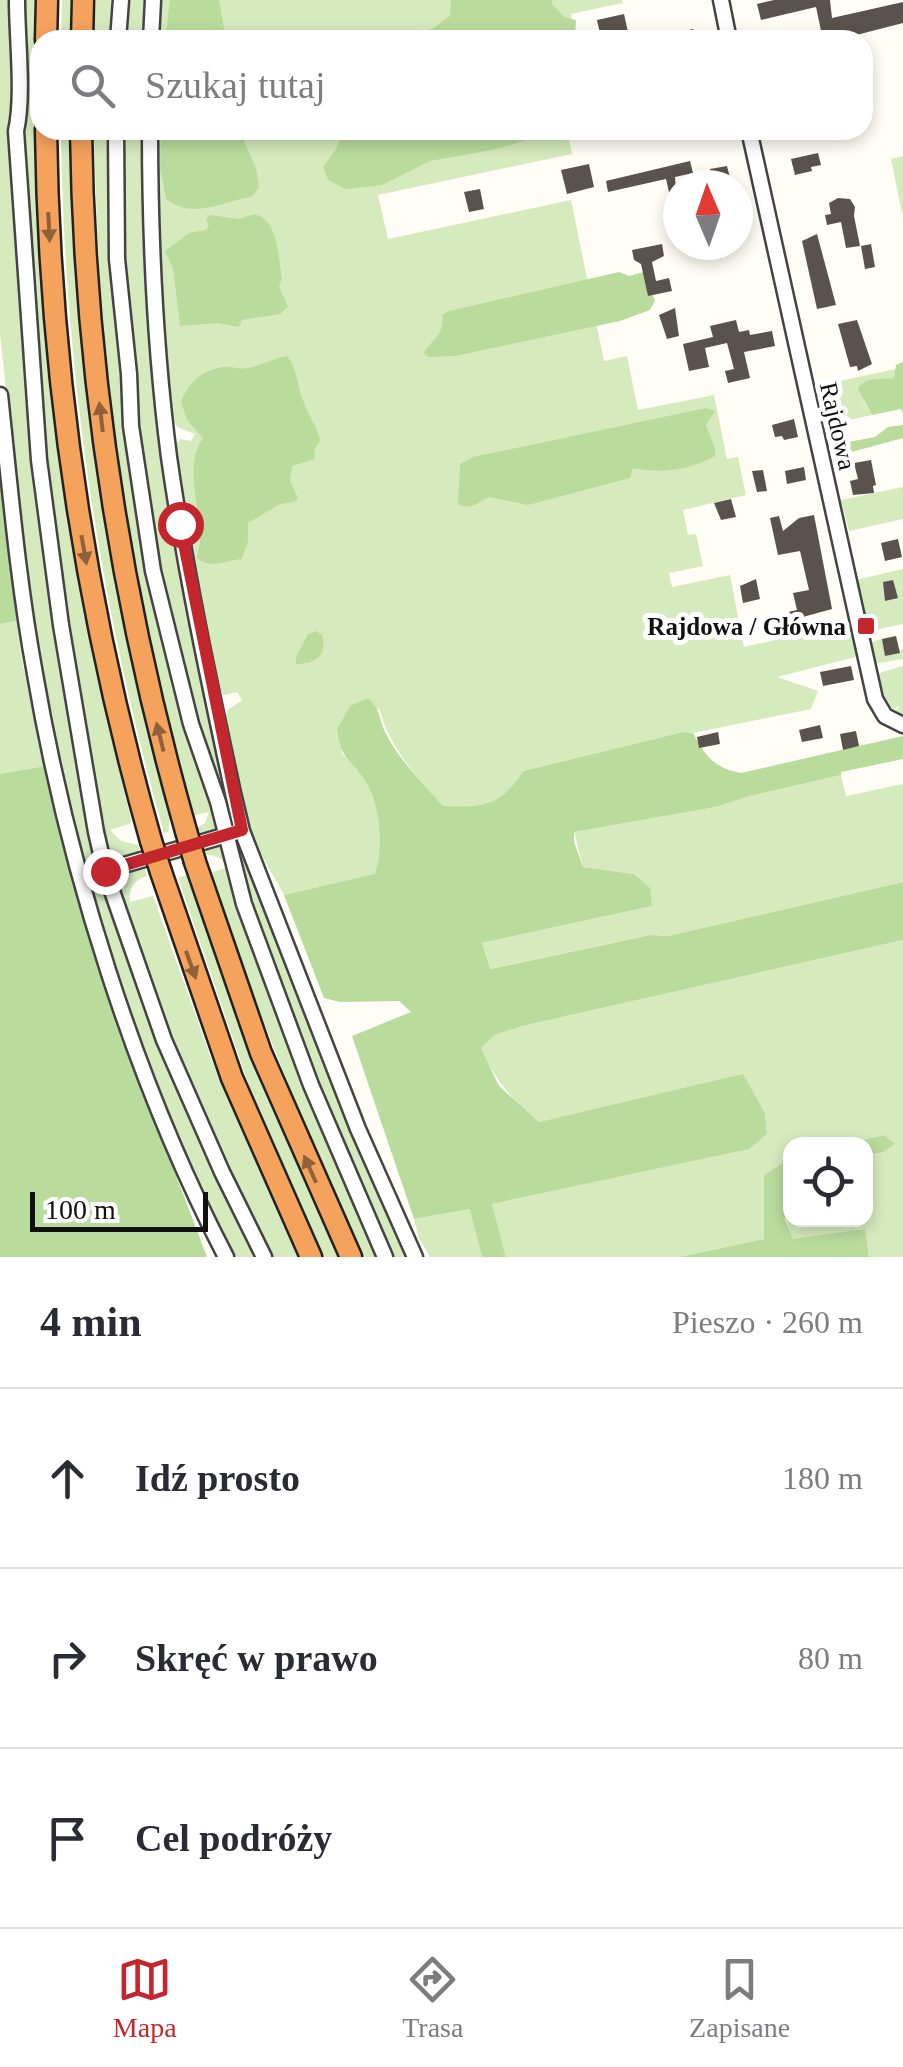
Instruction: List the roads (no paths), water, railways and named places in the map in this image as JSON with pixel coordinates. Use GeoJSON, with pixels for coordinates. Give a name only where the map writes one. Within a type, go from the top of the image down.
{"type":"FeatureCollection","features":[{"type":"Feature","properties":{"kind":"highway"},"geometry":{"type":"LineString","coordinates":[[46,30],[47,0]]}},
{"type":"Feature","properties":{"kind":"highway"},"geometry":{"type":"LineString","coordinates":[[82,30],[83,0]]}},
{"type":"Feature","properties":{"kind":"highway"},"geometry":{"type":"LineString","coordinates":[[46,140],[56,337],[76,505],[107,669],[160,872],[232,1078],[311,1257]]}},
{"type":"Feature","properties":{"kind":"highway"},"geometry":{"type":"LineString","coordinates":[[81,140],[88,297],[112,496],[144,667],[195,862],[261,1053],[351,1257]]}},
{"type":"Feature","properties":{"kind":"street"},"geometry":{"type":"LineString","coordinates":[[17,0],[21,104],[16,131],[39,460],[61,625],[105,871],[164,1040],[264,1257]]}},
{"type":"Feature","properties":{"kind":"street"},"geometry":{"type":"LineString","coordinates":[[119,30],[121,0]]}},
{"type":"Feature","properties":{"kind":"street"},"geometry":{"type":"LineString","coordinates":[[152,30],[153,0]]}},
{"type":"Feature","properties":{"kind":"street"},"geometry":{"type":"LineString","coordinates":[[720,0],[728,30]]}},
{"type":"Feature","properties":{"kind":"street"},"geometry":{"type":"LineString","coordinates":[[116,140],[117,258],[130,374],[132,434],[144,492],[148,546],[191,724],[415,1257]]}},
{"type":"Feature","properties":{"kind":"street"},"geometry":{"type":"LineString","coordinates":[[150,140],[158,353],[170,460],[244,904],[310,1085],[385,1257]]}},
{"type":"Feature","properties":{"kind":"street","name":"Rajdowa"},"geometry":{"type":"LineString","coordinates":[[751,140],[875,698],[881,712],[900,724]]}},
{"type":"Feature","properties":{"kind":"street"},"geometry":{"type":"LineString","coordinates":[[0,395],[34,673],[60,794],[108,964],[156,1098],[226,1257]]}},
{"type":"Feature","properties":{"kind":"street"},"geometry":{"type":"LineString","coordinates":[[83,877],[235,832]]}},
{"type":"Feature","properties":{"kind":"place","name":"Rajdowa / Główna"},"geometry":{"type":"Point","coordinates":[866,626]}}]}
